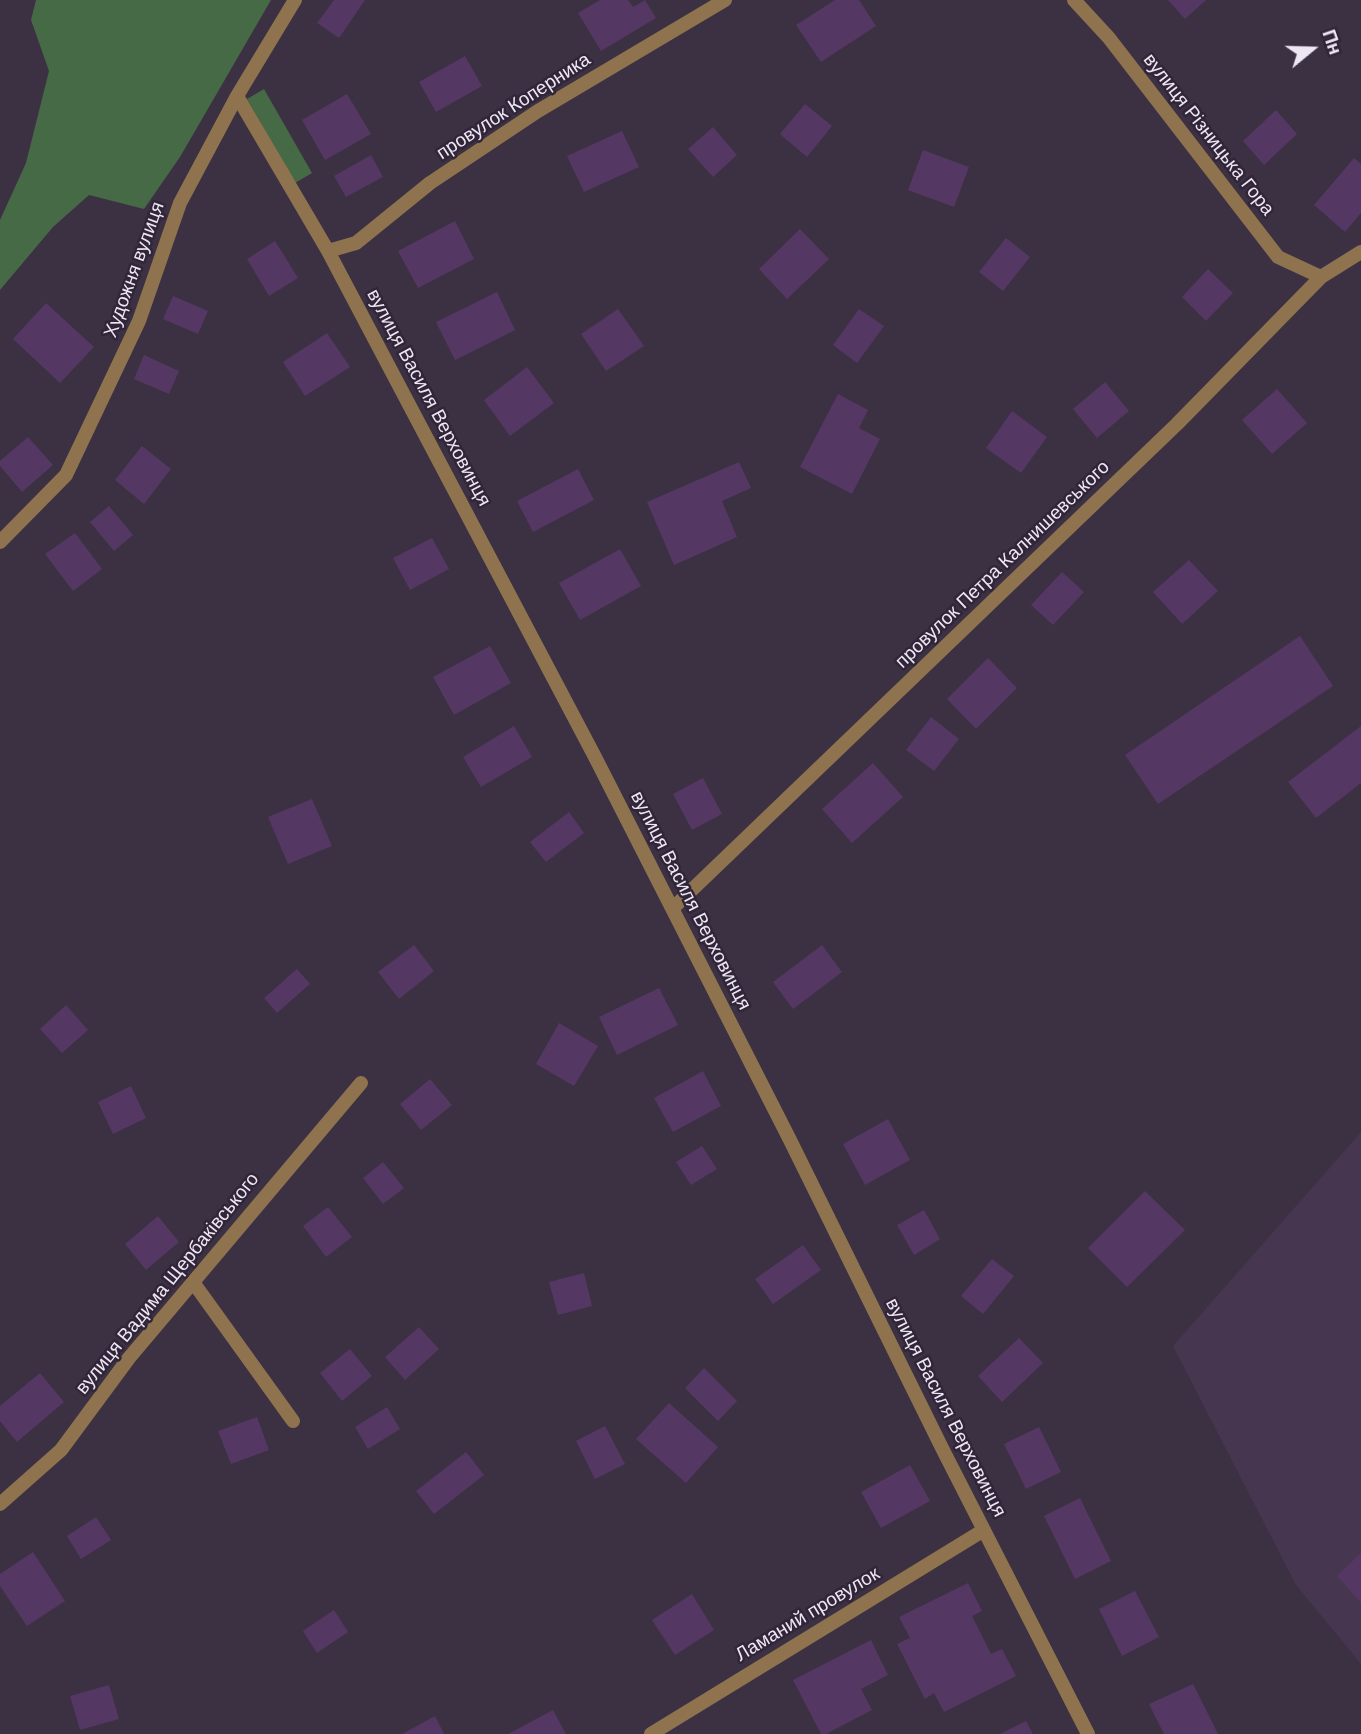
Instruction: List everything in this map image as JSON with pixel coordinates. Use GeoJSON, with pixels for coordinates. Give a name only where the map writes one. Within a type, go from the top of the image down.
{"type":"FeatureCollection","features":[{"type":"Feature","properties":{"kind":"street","name":"Художня вулиця"},"geometry":{"type":"LineString","coordinates":[[0,542],[66,475],[139,321],[180,203],[237,96],[295,0]]}},
{"type":"Feature","properties":{"kind":"street","name":"провулок Коперника"},"geometry":{"type":"LineString","coordinates":[[328,251],[356,243],[430,183],[538,111],[725,0]]}},
{"type":"Feature","properties":{"kind":"street","name":"вулиця Різницька Гора"},"geometry":{"type":"LineString","coordinates":[[1074,0],[1109,38],[1278,257],[1321,277]]}},
{"type":"Feature","properties":{"kind":"street","name":"вулиця Василя Верховинця"},"geometry":{"type":"LineString","coordinates":[[237,96],[328,251],[673,908],[1088,1734]]}},
{"type":"Feature","properties":{"kind":"street","name":"провулок Петра Калнишевського"},"geometry":{"type":"LineString","coordinates":[[673,908],[1177,424],[1321,277],[1361,252]]}},
{"type":"Feature","properties":{"kind":"street","name":"вулиця Вадима Щербаківського"},"geometry":{"type":"LineString","coordinates":[[0,1504],[61,1450],[129,1358],[361,1083]]}},
{"type":"Feature","properties":{"kind":"street"},"geometry":{"type":"LineString","coordinates":[[193,1282],[293,1421]]}},
{"type":"Feature","properties":{"kind":"street","name":"Ламаний провулок"},"geometry":{"type":"LineString","coordinates":[[652,1734],[984,1530]]}},
{"type":"Feature","properties":{"kind":"shaded area"},"geometry":{"type":"Polygon","coordinates":[[[1361,1132],[1361,1664],[1296,1585],[1173,1346],[1361,1132]]]}},
{"type":"Feature","properties":{"kind":"green space"},"geometry":{"type":"Polygon","coordinates":[[[36,0],[271,0],[180,157],[144,209],[89,195],[53,227],[0,290],[0,220],[26,163],[49,71],[31,20],[36,0]]]}},
{"type":"Feature","properties":{"kind":"green space"},"geometry":{"type":"Polygon","coordinates":[[[264,89],[312,173],[295,183],[247,99],[264,89]]]}},
{"type":"Feature","properties":{"kind":"building"},"geometry":{"type":"Polygon","coordinates":[[[334,0],[365,0],[339,38],[317,23],[334,0]]]}},
{"type":"Feature","properties":{"kind":"building"},"geometry":{"type":"Polygon","coordinates":[[[600,0],[628,0],[633,7],[645,0],[656,18],[601,51],[578,13],[600,0]]]}},
{"type":"Feature","properties":{"kind":"building"},"geometry":{"type":"Polygon","coordinates":[[[835,0],[859,0],[876,26],[821,62],[796,25],[835,0]]]}},
{"type":"Feature","properties":{"kind":"building"},"geometry":{"type":"Polygon","coordinates":[[[1168,0],[1206,0],[1185,19],[1168,0]]]}},
{"type":"Feature","properties":{"kind":"building"},"geometry":{"type":"Polygon","coordinates":[[[465,56],[482,86],[436,112],[419,82],[465,56]]]}},
{"type":"Feature","properties":{"kind":"building"},"geometry":{"type":"Polygon","coordinates":[[[347,94],[371,134],[325,160],[302,120],[347,94]]]}},
{"type":"Feature","properties":{"kind":"building"},"geometry":{"type":"Polygon","coordinates":[[[805,104],[832,126],[807,157],[780,134],[805,104]]]}},
{"type":"Feature","properties":{"kind":"building"},"geometry":{"type":"Polygon","coordinates":[[[1276,110],[1297,134],[1264,165],[1243,141],[1276,110]]]}},
{"type":"Feature","properties":{"kind":"building"},"geometry":{"type":"Polygon","coordinates":[[[713,127],[737,155],[713,177],[688,149],[713,127]]]}},
{"type":"Feature","properties":{"kind":"building"},"geometry":{"type":"Polygon","coordinates":[[[622,131],[639,167],[584,192],[567,156],[622,131]]]}},
{"type":"Feature","properties":{"kind":"building"},"geometry":{"type":"Polygon","coordinates":[[[923,150],[969,167],[954,207],[908,190],[923,150]]]}},
{"type":"Feature","properties":{"kind":"building"},"geometry":{"type":"Polygon","coordinates":[[[371,155],[383,177],[346,197],[334,176],[371,155]]]}},
{"type":"Feature","properties":{"kind":"building"},"geometry":{"type":"Polygon","coordinates":[[[1354,158],[1361,164],[1361,213],[1345,232],[1314,205],[1354,158]]]}},
{"type":"Feature","properties":{"kind":"building"},"geometry":{"type":"Polygon","coordinates":[[[455,221],[474,259],[418,288],[398,251],[455,221]]]}},
{"type":"Feature","properties":{"kind":"building"},"geometry":{"type":"Polygon","coordinates":[[[800,229],[829,259],[787,299],[759,269],[800,229]]]}},
{"type":"Feature","properties":{"kind":"building"},"geometry":{"type":"Polygon","coordinates":[[[1006,238],[1030,257],[1003,291],[979,272],[1006,238]]]}},
{"type":"Feature","properties":{"kind":"building"},"geometry":{"type":"Polygon","coordinates":[[[275,241],[298,278],[269,296],[247,259],[275,241]]]}},
{"type":"Feature","properties":{"kind":"building"},"geometry":{"type":"Polygon","coordinates":[[[1208,269],[1233,293],[1206,321],[1182,297],[1208,269]]]}},
{"type":"Feature","properties":{"kind":"building"},"geometry":{"type":"Polygon","coordinates":[[[497,292],[515,330],[455,360],[436,322],[497,292]]]}},
{"type":"Feature","properties":{"kind":"building"},"geometry":{"type":"Polygon","coordinates":[[[173,296],[208,311],[198,334],[163,319],[173,296]]]}},
{"type":"Feature","properties":{"kind":"building"},"geometry":{"type":"Polygon","coordinates":[[[46,303],[94,347],[60,383],[13,339],[46,303]]]}},
{"type":"Feature","properties":{"kind":"building"},"geometry":{"type":"Polygon","coordinates":[[[618,309],[644,346],[606,371],[581,334],[618,309]]]}},
{"type":"Feature","properties":{"kind":"building"},"geometry":{"type":"Polygon","coordinates":[[[859,309],[884,326],[857,363],[833,345],[859,309]]]}},
{"type":"Feature","properties":{"kind":"building"},"geometry":{"type":"Polygon","coordinates":[[[327,333],[350,367],[305,396],[283,362],[327,333]]]}},
{"type":"Feature","properties":{"kind":"building"},"geometry":{"type":"Polygon","coordinates":[[[144,355],[179,371],[169,394],[134,379],[144,355]]]}},
{"type":"Feature","properties":{"kind":"building"},"geometry":{"type":"Polygon","coordinates":[[[527,367],[554,403],[510,436],[484,400],[527,367]]]}},
{"type":"Feature","properties":{"kind":"building"},"geometry":{"type":"Polygon","coordinates":[[[1105,382],[1129,411],[1097,438],[1073,409],[1105,382]]]}},
{"type":"Feature","properties":{"kind":"building"},"geometry":{"type":"Polygon","coordinates":[[[1277,389],[1307,423],[1272,454],[1242,420],[1277,389]]]}},
{"type":"Feature","properties":{"kind":"building"},"geometry":{"type":"Polygon","coordinates":[[[838,394],[868,410],[859,428],[880,439],[852,494],[800,467],[838,394]]]}},
{"type":"Feature","properties":{"kind":"building"},"geometry":{"type":"Polygon","coordinates":[[[1012,411],[1047,437],[1021,473],[986,448],[1012,411]]]}},
{"type":"Feature","properties":{"kind":"building"},"geometry":{"type":"Polygon","coordinates":[[[28,437],[53,465],[22,492],[0,466],[0,461],[28,437]]]}},
{"type":"Feature","properties":{"kind":"building"},"geometry":{"type":"Polygon","coordinates":[[[142,446],[171,469],[144,504],[115,480],[142,446]]]}},
{"type":"Feature","properties":{"kind":"building"},"geometry":{"type":"Polygon","coordinates":[[[739,462],[751,488],[722,501],[737,537],[674,565],[647,502],[739,462]]]}},
{"type":"Feature","properties":{"kind":"building"},"geometry":{"type":"Polygon","coordinates":[[[578,469],[594,500],[533,532],[517,501],[578,469]]]}},
{"type":"Feature","properties":{"kind":"building"},"geometry":{"type":"Polygon","coordinates":[[[109,506],[133,535],[114,551],[90,522],[109,506]]]}},
{"type":"Feature","properties":{"kind":"building"},"geometry":{"type":"Polygon","coordinates":[[[75,533],[102,569],[73,591],[45,554],[75,533]]]}},
{"type":"Feature","properties":{"kind":"building"},"geometry":{"type":"Polygon","coordinates":[[[432,538],[449,569],[410,590],[393,558],[432,538]]]}},
{"type":"Feature","properties":{"kind":"building"},"geometry":{"type":"Polygon","coordinates":[[[620,549],[641,586],[580,620],[559,583],[620,549]]]}},
{"type":"Feature","properties":{"kind":"building"},"geometry":{"type":"Polygon","coordinates":[[[1189,560],[1218,591],[1182,624],[1153,592],[1189,560]]]}},
{"type":"Feature","properties":{"kind":"building"},"geometry":{"type":"Polygon","coordinates":[[[1062,572],[1084,592],[1053,625],[1031,605],[1062,572]]]}},
{"type":"Feature","properties":{"kind":"building"},"geometry":{"type":"Polygon","coordinates":[[[1300,636],[1333,686],[1158,804],[1125,755],[1300,636]]]}},
{"type":"Feature","properties":{"kind":"building"},"geometry":{"type":"Polygon","coordinates":[[[490,646],[511,683],[454,715],[433,677],[490,646]]]}},
{"type":"Feature","properties":{"kind":"building"},"geometry":{"type":"Polygon","coordinates":[[[988,658],[1017,688],[976,729],[947,699],[988,658]]]}},
{"type":"Feature","properties":{"kind":"building"},"geometry":{"type":"Polygon","coordinates":[[[931,717],[959,739],[934,771],[906,750],[931,717]]]}},
{"type":"Feature","properties":{"kind":"building"},"geometry":{"type":"Polygon","coordinates":[[[514,726],[532,757],[481,787],[463,757],[514,726]]]}},
{"type":"Feature","properties":{"kind":"building"},"geometry":{"type":"Polygon","coordinates":[[[1361,726],[1361,783],[1316,818],[1288,782],[1361,726]]]}},
{"type":"Feature","properties":{"kind":"building"},"geometry":{"type":"Polygon","coordinates":[[[873,763],[903,797],[852,843],[822,809],[873,763]]]}},
{"type":"Feature","properties":{"kind":"building"},"geometry":{"type":"Polygon","coordinates":[[[703,778],[722,814],[692,830],[673,794],[703,778]]]}},
{"type":"Feature","properties":{"kind":"building"},"geometry":{"type":"Polygon","coordinates":[[[312,799],[332,846],[288,864],[268,817],[312,799]]]}},
{"type":"Feature","properties":{"kind":"building"},"geometry":{"type":"Polygon","coordinates":[[[569,812],[584,833],[546,862],[530,842],[569,812]]]}},
{"type":"Feature","properties":{"kind":"building"},"geometry":{"type":"Polygon","coordinates":[[[414,945],[434,971],[399,999],[378,972],[414,945]]]}},
{"type":"Feature","properties":{"kind":"building"},"geometry":{"type":"Polygon","coordinates":[[[822,945],[842,972],[793,1009],[773,982],[822,945]]]}},
{"type":"Feature","properties":{"kind":"building"},"geometry":{"type":"Polygon","coordinates":[[[297,969],[310,984],[277,1013],[264,998],[297,969]]]}},
{"type":"Feature","properties":{"kind":"building"},"geometry":{"type":"Polygon","coordinates":[[[659,988],[678,1025],[617,1055],[599,1017],[659,988]]]}},
{"type":"Feature","properties":{"kind":"building"},"geometry":{"type":"Polygon","coordinates":[[[66,1005],[88,1030],[62,1053],[40,1029],[66,1005]]]}},
{"type":"Feature","properties":{"kind":"building"},"geometry":{"type":"Polygon","coordinates":[[[559,1023],[598,1046],[574,1086],[536,1064],[559,1023]]]}},
{"type":"Feature","properties":{"kind":"building"},"geometry":{"type":"Polygon","coordinates":[[[703,1071],[721,1106],[673,1132],[654,1098],[703,1071]]]}},
{"type":"Feature","properties":{"kind":"building"},"geometry":{"type":"Polygon","coordinates":[[[430,1079],[452,1105],[421,1130],[400,1104],[430,1079]]]}},
{"type":"Feature","properties":{"kind":"building"},"geometry":{"type":"Polygon","coordinates":[[[131,1086],[146,1118],[113,1134],[98,1102],[131,1086]]]}},
{"type":"Feature","properties":{"kind":"building"},"geometry":{"type":"Polygon","coordinates":[[[888,1119],[910,1160],[865,1185],[843,1144],[888,1119]]]}},
{"type":"Feature","properties":{"kind":"building"},"geometry":{"type":"Polygon","coordinates":[[[702,1146],[717,1169],[691,1185],[676,1162],[702,1146]]]}},
{"type":"Feature","properties":{"kind":"building"},"geometry":{"type":"Polygon","coordinates":[[[383,1162],[404,1188],[383,1204],[363,1178],[383,1162]]]}},
{"type":"Feature","properties":{"kind":"building"},"geometry":{"type":"Polygon","coordinates":[[[1145,1191],[1185,1230],[1127,1287],[1088,1248],[1145,1191]]]}},
{"type":"Feature","properties":{"kind":"building"},"geometry":{"type":"Polygon","coordinates":[[[328,1207],[352,1237],[326,1257],[303,1226],[328,1207]]]}},
{"type":"Feature","properties":{"kind":"building"},"geometry":{"type":"Polygon","coordinates":[[[924,1210],[940,1239],[914,1255],[897,1225],[924,1210]]]}},
{"type":"Feature","properties":{"kind":"building"},"geometry":{"type":"Polygon","coordinates":[[[158,1216],[179,1242],[146,1270],[125,1244],[158,1216]]]}},
{"type":"Feature","properties":{"kind":"building"},"geometry":{"type":"Polygon","coordinates":[[[803,1245],[821,1270],[773,1304],[755,1279],[803,1245]]]}},
{"type":"Feature","properties":{"kind":"building"},"geometry":{"type":"Polygon","coordinates":[[[992,1259],[1014,1276],[983,1314],[961,1296],[992,1259]]]}},
{"type":"Feature","properties":{"kind":"building"},"geometry":{"type":"Polygon","coordinates":[[[584,1273],[592,1306],[558,1315],[549,1282],[584,1273]]]}},
{"type":"Feature","properties":{"kind":"building"},"geometry":{"type":"Polygon","coordinates":[[[419,1327],[439,1349],[405,1380],[385,1357],[419,1327]]]}},
{"type":"Feature","properties":{"kind":"building"},"geometry":{"type":"Polygon","coordinates":[[[1019,1338],[1043,1363],[1002,1402],[978,1376],[1019,1338]]]}},
{"type":"Feature","properties":{"kind":"building"},"geometry":{"type":"Polygon","coordinates":[[[350,1349],[372,1376],[342,1401],[320,1373],[350,1349]]]}},
{"type":"Feature","properties":{"kind":"building"},"geometry":{"type":"Polygon","coordinates":[[[704,1368],[737,1401],[718,1421],[685,1388],[704,1368]]]}},
{"type":"Feature","properties":{"kind":"building"},"geometry":{"type":"Polygon","coordinates":[[[40,1373],[64,1402],[17,1442],[0,1421],[0,1406],[40,1373]]]}},
{"type":"Feature","properties":{"kind":"building"},"geometry":{"type":"Polygon","coordinates":[[[669,1403],[718,1447],[686,1483],[636,1439],[669,1403]]]}},
{"type":"Feature","properties":{"kind":"building"},"geometry":{"type":"Polygon","coordinates":[[[387,1407],[400,1429],[368,1449],[355,1427],[387,1407]]]}},
{"type":"Feature","properties":{"kind":"building"},"geometry":{"type":"Polygon","coordinates":[[[257,1417],[269,1450],[231,1464],[218,1431],[257,1417]]]}},
{"type":"Feature","properties":{"kind":"building"},"geometry":{"type":"Polygon","coordinates":[[[605,1426],[625,1464],[595,1479],[576,1441],[605,1426]]]}},
{"type":"Feature","properties":{"kind":"building"},"geometry":{"type":"Polygon","coordinates":[[[1039,1427],[1061,1472],[1026,1489],[1004,1444],[1039,1427]]]}},
{"type":"Feature","properties":{"kind":"building"},"geometry":{"type":"Polygon","coordinates":[[[466,1452],[484,1475],[434,1514],[416,1491],[466,1452]]]}},
{"type":"Feature","properties":{"kind":"building"},"geometry":{"type":"Polygon","coordinates":[[[910,1465],[930,1501],[881,1528],[861,1492],[910,1465]]]}},
{"type":"Feature","properties":{"kind":"building"},"geometry":{"type":"Polygon","coordinates":[[[1080,1498],[1111,1561],[1075,1579],[1044,1516],[1080,1498]]]}},
{"type":"Feature","properties":{"kind":"building"},"geometry":{"type":"Polygon","coordinates":[[[96,1517],[111,1540],[81,1559],[67,1536],[96,1517]]]}},
{"type":"Feature","properties":{"kind":"building"},"geometry":{"type":"Polygon","coordinates":[[[33,1552],[65,1601],[27,1626],[0,1586],[0,1574],[33,1552]]]}},
{"type":"Feature","properties":{"kind":"building"},"geometry":{"type":"Polygon","coordinates":[[[1361,1553],[1361,1603],[1337,1576],[1361,1553]]]}},
{"type":"Feature","properties":{"kind":"building"},"geometry":{"type":"Polygon","coordinates":[[[968,1583],[982,1611],[972,1616],[991,1654],[1002,1649],[1016,1676],[944,1712],[934,1693],[925,1699],[897,1644],[910,1638],[899,1617],[968,1583]]]}},
{"type":"Feature","properties":{"kind":"building"},"geometry":{"type":"Polygon","coordinates":[[[1135,1591],[1159,1637],[1122,1656],[1099,1609],[1135,1591]]]}},
{"type":"Feature","properties":{"kind":"building"},"geometry":{"type":"Polygon","coordinates":[[[692,1594],[714,1630],[675,1655],[652,1620],[692,1594]]]}},
{"type":"Feature","properties":{"kind":"building"},"geometry":{"type":"Polygon","coordinates":[[[334,1610],[348,1632],[317,1653],[303,1631],[334,1610]]]}},
{"type":"Feature","properties":{"kind":"building"},"geometry":{"type":"Polygon","coordinates":[[[871,1640],[888,1675],[861,1689],[872,1710],[826,1734],[821,1734],[793,1680],[871,1640]]]}},
{"type":"Feature","properties":{"kind":"building"},"geometry":{"type":"Polygon","coordinates":[[[1193,1684],[1218,1734],[1164,1734],[1149,1704],[1193,1684]]]}},
{"type":"Feature","properties":{"kind":"building"},"geometry":{"type":"Polygon","coordinates":[[[109,1685],[119,1719],[80,1730],[70,1696],[109,1685]]]}},
{"type":"Feature","properties":{"kind":"building"},"geometry":{"type":"Polygon","coordinates":[[[553,1710],[566,1734],[508,1734],[553,1710]]]}},
{"type":"Feature","properties":{"kind":"building"},"geometry":{"type":"Polygon","coordinates":[[[435,1716],[444,1734],[402,1734],[435,1716]]]}},
{"type":"Feature","properties":{"kind":"building"},"geometry":{"type":"Polygon","coordinates":[[[1026,1721],[1033,1734],[1000,1734],[1026,1721]]]}}]}
